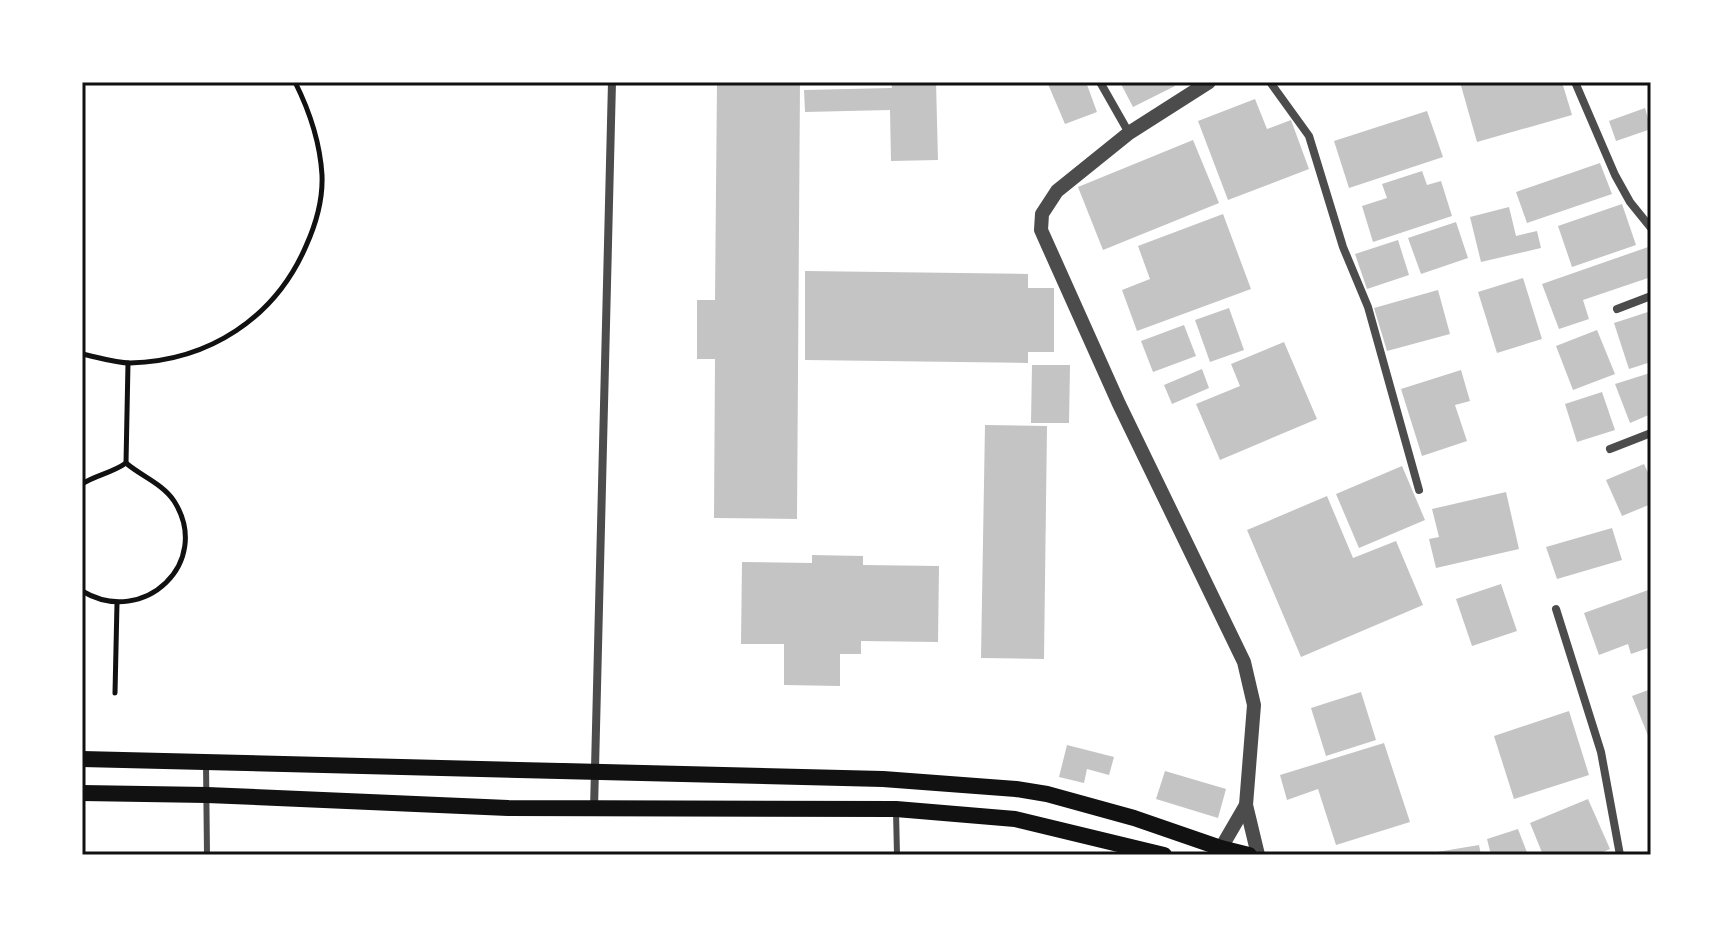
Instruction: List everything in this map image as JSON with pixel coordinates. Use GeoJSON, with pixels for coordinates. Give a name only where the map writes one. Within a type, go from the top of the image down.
{"type":"FeatureCollection","features":[{"type":"Feature","properties":{"kind":"main road"},"geometry":{"type":"LineString","coordinates":[[82,759],[883,779],[1016,789],[1047,794],[1134,818],[1220,851],[1249,855]]}},
{"type":"Feature","properties":{"kind":"main road"},"geometry":{"type":"LineString","coordinates":[[82,793],[594,810],[896,809],[1015,819],[1164,855]]}},
{"type":"Feature","properties":{"kind":"street"},"geometry":{"type":"LineString","coordinates":[[594,810],[612,82]]}},
{"type":"Feature","properties":{"kind":"street"},"geometry":{"type":"LineString","coordinates":[[1100,82],[1129,133]]}},
{"type":"Feature","properties":{"kind":"street"},"geometry":{"type":"LineString","coordinates":[[1209,82],[1129,133],[1057,191],[1042,214],[1041,230],[1119,404],[1244,662],[1254,705],[1246,805],[1258,855]]}},
{"type":"Feature","properties":{"kind":"street"},"geometry":{"type":"LineString","coordinates":[[1270,82],[1309,136],[1343,247],[1368,307],[1419,490]]}},
{"type":"Feature","properties":{"kind":"street"},"geometry":{"type":"LineString","coordinates":[[1575,82],[1615,175],[1630,202],[1651,228]]}},
{"type":"Feature","properties":{"kind":"street"},"geometry":{"type":"LineString","coordinates":[[1617,309],[1651,296]]}},
{"type":"Feature","properties":{"kind":"street"},"geometry":{"type":"LineString","coordinates":[[1610,449],[1651,433]]}},
{"type":"Feature","properties":{"kind":"street"},"geometry":{"type":"LineString","coordinates":[[1556,609],[1601,752],[1620,855]]}},
{"type":"Feature","properties":{"kind":"street"},"geometry":{"type":"LineString","coordinates":[[1220,851],[1246,805]]}},
{"type":"Feature","properties":{"kind":"lane"},"geometry":{"type":"LineString","coordinates":[[206,761],[207,855]]}},
{"type":"Feature","properties":{"kind":"lane"},"geometry":{"type":"LineString","coordinates":[[896,809],[897,855]]}},
{"type":"Feature","properties":{"kind":"path"},"geometry":{"type":"LineString","coordinates":[[82,354],[128,363],[182,356],[227,338],[266,309],[296,270],[315,225],[322,177],[315,128],[295,82]]}},
{"type":"Feature","properties":{"kind":"path"},"geometry":{"type":"LineString","coordinates":[[126,463],[128,363]]}},
{"type":"Feature","properties":{"kind":"path"},"geometry":{"type":"LineString","coordinates":[[82,484],[92,477],[114,472],[126,463]]}},
{"type":"Feature","properties":{"kind":"path"},"geometry":{"type":"LineString","coordinates":[[82,591],[95,599],[117,603],[138,600],[164,585],[182,559],[185,539],[183,519],[174,499],[126,463]]}},
{"type":"Feature","properties":{"kind":"path"},"geometry":{"type":"LineString","coordinates":[[115,693],[117,603]]}},
{"type":"Feature","properties":{"kind":"building"},"geometry":{"type":"Polygon","coordinates":[[[717,82],[800,82],[797,519],[714,518],[715,359],[697,359],[697,300],[715,300],[717,82]]]}},
{"type":"Feature","properties":{"kind":"building"},"geometry":{"type":"Polygon","coordinates":[[[891,82],[936,82],[938,160],[891,161],[890,110],[805,112],[804,90],[892,88],[891,82]]]}},
{"type":"Feature","properties":{"kind":"building"},"geometry":{"type":"Polygon","coordinates":[[[1086,82],[1097,112],[1065,124],[1048,84],[1086,82]]]}},
{"type":"Feature","properties":{"kind":"building"},"geometry":{"type":"Polygon","coordinates":[[[1120,82],[1173,82],[1175,86],[1133,107],[1120,82]]]}},
{"type":"Feature","properties":{"kind":"building"},"geometry":{"type":"Polygon","coordinates":[[[1460,82],[1562,82],[1572,115],[1477,142],[1460,82]]]}},
{"type":"Feature","properties":{"kind":"building"},"geometry":{"type":"Polygon","coordinates":[[[1255,99],[1267,129],[1291,120],[1309,169],[1228,200],[1198,121],[1255,99]]]}},
{"type":"Feature","properties":{"kind":"building"},"geometry":{"type":"Polygon","coordinates":[[[1645,108],[1651,129],[1616,141],[1609,121],[1645,108]]]}},
{"type":"Feature","properties":{"kind":"building"},"geometry":{"type":"Polygon","coordinates":[[[1427,111],[1443,157],[1349,188],[1334,141],[1427,111]]]}},
{"type":"Feature","properties":{"kind":"building"},"geometry":{"type":"Polygon","coordinates":[[[1193,140],[1219,203],[1103,250],[1078,187],[1193,140]]]}},
{"type":"Feature","properties":{"kind":"building"},"geometry":{"type":"Polygon","coordinates":[[[1600,163],[1612,194],[1527,223],[1516,192],[1600,163]]]}},
{"type":"Feature","properties":{"kind":"building"},"geometry":{"type":"Polygon","coordinates":[[[1422,171],[1427,185],[1441,181],[1452,216],[1373,242],[1362,206],[1387,198],[1382,184],[1422,171]]]}},
{"type":"Feature","properties":{"kind":"building"},"geometry":{"type":"Polygon","coordinates":[[[1622,204],[1636,245],[1572,267],[1558,226],[1622,204]]]}},
{"type":"Feature","properties":{"kind":"building"},"geometry":{"type":"Polygon","coordinates":[[[1509,207],[1516,236],[1537,231],[1541,248],[1481,262],[1470,217],[1509,207]]]}},
{"type":"Feature","properties":{"kind":"building"},"geometry":{"type":"Polygon","coordinates":[[[1223,214],[1251,289],[1137,331],[1122,290],[1150,279],[1138,246],[1223,214]]]}},
{"type":"Feature","properties":{"kind":"building"},"geometry":{"type":"Polygon","coordinates":[[[1456,222],[1468,258],[1421,274],[1408,238],[1456,222]]]}},
{"type":"Feature","properties":{"kind":"building"},"geometry":{"type":"Polygon","coordinates":[[[1398,240],[1409,275],[1367,289],[1355,254],[1398,240]]]}},
{"type":"Feature","properties":{"kind":"building"},"geometry":{"type":"Polygon","coordinates":[[[1651,246],[1651,277],[1583,300],[1589,319],[1559,329],[1542,284],[1651,246]]]}},
{"type":"Feature","properties":{"kind":"building"},"geometry":{"type":"Polygon","coordinates":[[[805,271],[1028,274],[1028,288],[1054,288],[1054,352],[1028,352],[1028,363],[805,360],[805,271]]]}},
{"type":"Feature","properties":{"kind":"building"},"geometry":{"type":"Polygon","coordinates":[[[1523,278],[1542,339],[1497,353],[1478,292],[1523,278]]]}},
{"type":"Feature","properties":{"kind":"building"},"geometry":{"type":"Polygon","coordinates":[[[1438,290],[1450,334],[1387,351],[1374,308],[1438,290]]]}},
{"type":"Feature","properties":{"kind":"building"},"geometry":{"type":"Polygon","coordinates":[[[1229,308],[1244,350],[1210,362],[1195,320],[1229,308]]]}},
{"type":"Feature","properties":{"kind":"building"},"geometry":{"type":"Polygon","coordinates":[[[1651,311],[1651,362],[1629,369],[1614,323],[1651,311]]]}},
{"type":"Feature","properties":{"kind":"building"},"geometry":{"type":"Polygon","coordinates":[[[1184,325],[1196,356],[1153,372],[1141,341],[1184,325]]]}},
{"type":"Feature","properties":{"kind":"building"},"geometry":{"type":"Polygon","coordinates":[[[1597,330],[1615,374],[1573,390],[1556,346],[1597,330]]]}},
{"type":"Feature","properties":{"kind":"building"},"geometry":{"type":"Polygon","coordinates":[[[1284,342],[1317,419],[1220,460],[1196,404],[1240,386],[1231,364],[1284,342]]]}},
{"type":"Feature","properties":{"kind":"building"},"geometry":{"type":"Polygon","coordinates":[[[1032,365],[1070,365],[1069,423],[1031,423],[1032,365]]]}},
{"type":"Feature","properties":{"kind":"building"},"geometry":{"type":"Polygon","coordinates":[[[1202,369],[1209,388],[1172,404],[1164,385],[1202,369]]]}},
{"type":"Feature","properties":{"kind":"building"},"geometry":{"type":"Polygon","coordinates":[[[1461,370],[1470,401],[1455,405],[1467,441],[1422,456],[1401,389],[1461,370]]]}},
{"type":"Feature","properties":{"kind":"building"},"geometry":{"type":"Polygon","coordinates":[[[1650,373],[1651,414],[1630,423],[1615,384],[1650,373]]]}},
{"type":"Feature","properties":{"kind":"building"},"geometry":{"type":"Polygon","coordinates":[[[1602,392],[1615,430],[1577,442],[1565,404],[1602,392]]]}},
{"type":"Feature","properties":{"kind":"building"},"geometry":{"type":"Polygon","coordinates":[[[985,425],[1047,426],[1044,659],[981,658],[985,425]]]}},
{"type":"Feature","properties":{"kind":"building"},"geometry":{"type":"Polygon","coordinates":[[[1644,464],[1651,479],[1651,504],[1622,516],[1606,480],[1644,464]]]}},
{"type":"Feature","properties":{"kind":"building"},"geometry":{"type":"Polygon","coordinates":[[[1402,466],[1425,520],[1359,548],[1336,494],[1402,466]]]}},
{"type":"Feature","properties":{"kind":"building"},"geometry":{"type":"Polygon","coordinates":[[[1506,492],[1519,549],[1436,568],[1429,539],[1439,537],[1432,509],[1506,492]]]}},
{"type":"Feature","properties":{"kind":"building"},"geometry":{"type":"Polygon","coordinates":[[[1327,496],[1353,558],[1396,541],[1423,605],[1301,657],[1247,530],[1327,496]]]}},
{"type":"Feature","properties":{"kind":"building"},"geometry":{"type":"Polygon","coordinates":[[[1612,528],[1622,560],[1557,579],[1546,547],[1612,528]]]}},
{"type":"Feature","properties":{"kind":"building"},"geometry":{"type":"Polygon","coordinates":[[[812,555],[863,556],[863,565],[939,566],[938,642],[861,641],[861,654],[840,654],[840,686],[784,685],[784,644],[741,644],[742,562],[812,563],[812,555]]]}},
{"type":"Feature","properties":{"kind":"building"},"geometry":{"type":"Polygon","coordinates":[[[1501,584],[1517,631],[1472,646],[1456,599],[1501,584]]]}},
{"type":"Feature","properties":{"kind":"building"},"geometry":{"type":"Polygon","coordinates":[[[1651,589],[1651,647],[1631,654],[1628,644],[1599,655],[1584,613],[1651,589]]]}},
{"type":"Feature","properties":{"kind":"building"},"geometry":{"type":"Polygon","coordinates":[[[1651,689],[1651,743],[1632,696],[1651,689]]]}},
{"type":"Feature","properties":{"kind":"building"},"geometry":{"type":"Polygon","coordinates":[[[1361,692],[1376,740],[1326,756],[1311,708],[1361,692]]]}},
{"type":"Feature","properties":{"kind":"building"},"geometry":{"type":"Polygon","coordinates":[[[1569,711],[1589,775],[1514,799],[1494,736],[1569,711]]]}},
{"type":"Feature","properties":{"kind":"building"},"geometry":{"type":"Polygon","coordinates":[[[1384,743],[1410,822],[1336,845],[1318,789],[1287,800],[1280,775],[1384,743]]]}},
{"type":"Feature","properties":{"kind":"building"},"geometry":{"type":"Polygon","coordinates":[[[1067,745],[1114,757],[1109,775],[1087,769],[1084,783],[1059,777],[1067,745]]]}},
{"type":"Feature","properties":{"kind":"building"},"geometry":{"type":"Polygon","coordinates":[[[1165,771],[1226,789],[1218,818],[1156,799],[1165,771]]]}},
{"type":"Feature","properties":{"kind":"building"},"geometry":{"type":"Polygon","coordinates":[[[1588,799],[1610,849],[1596,855],[1543,855],[1530,823],[1588,799]]]}},
{"type":"Feature","properties":{"kind":"building"},"geometry":{"type":"Polygon","coordinates":[[[1518,829],[1528,855],[1491,855],[1487,839],[1518,829]]]}},
{"type":"Feature","properties":{"kind":"building"},"geometry":{"type":"Polygon","coordinates":[[[1479,845],[1481,855],[1431,855],[1431,853],[1479,845]]]}}]}
